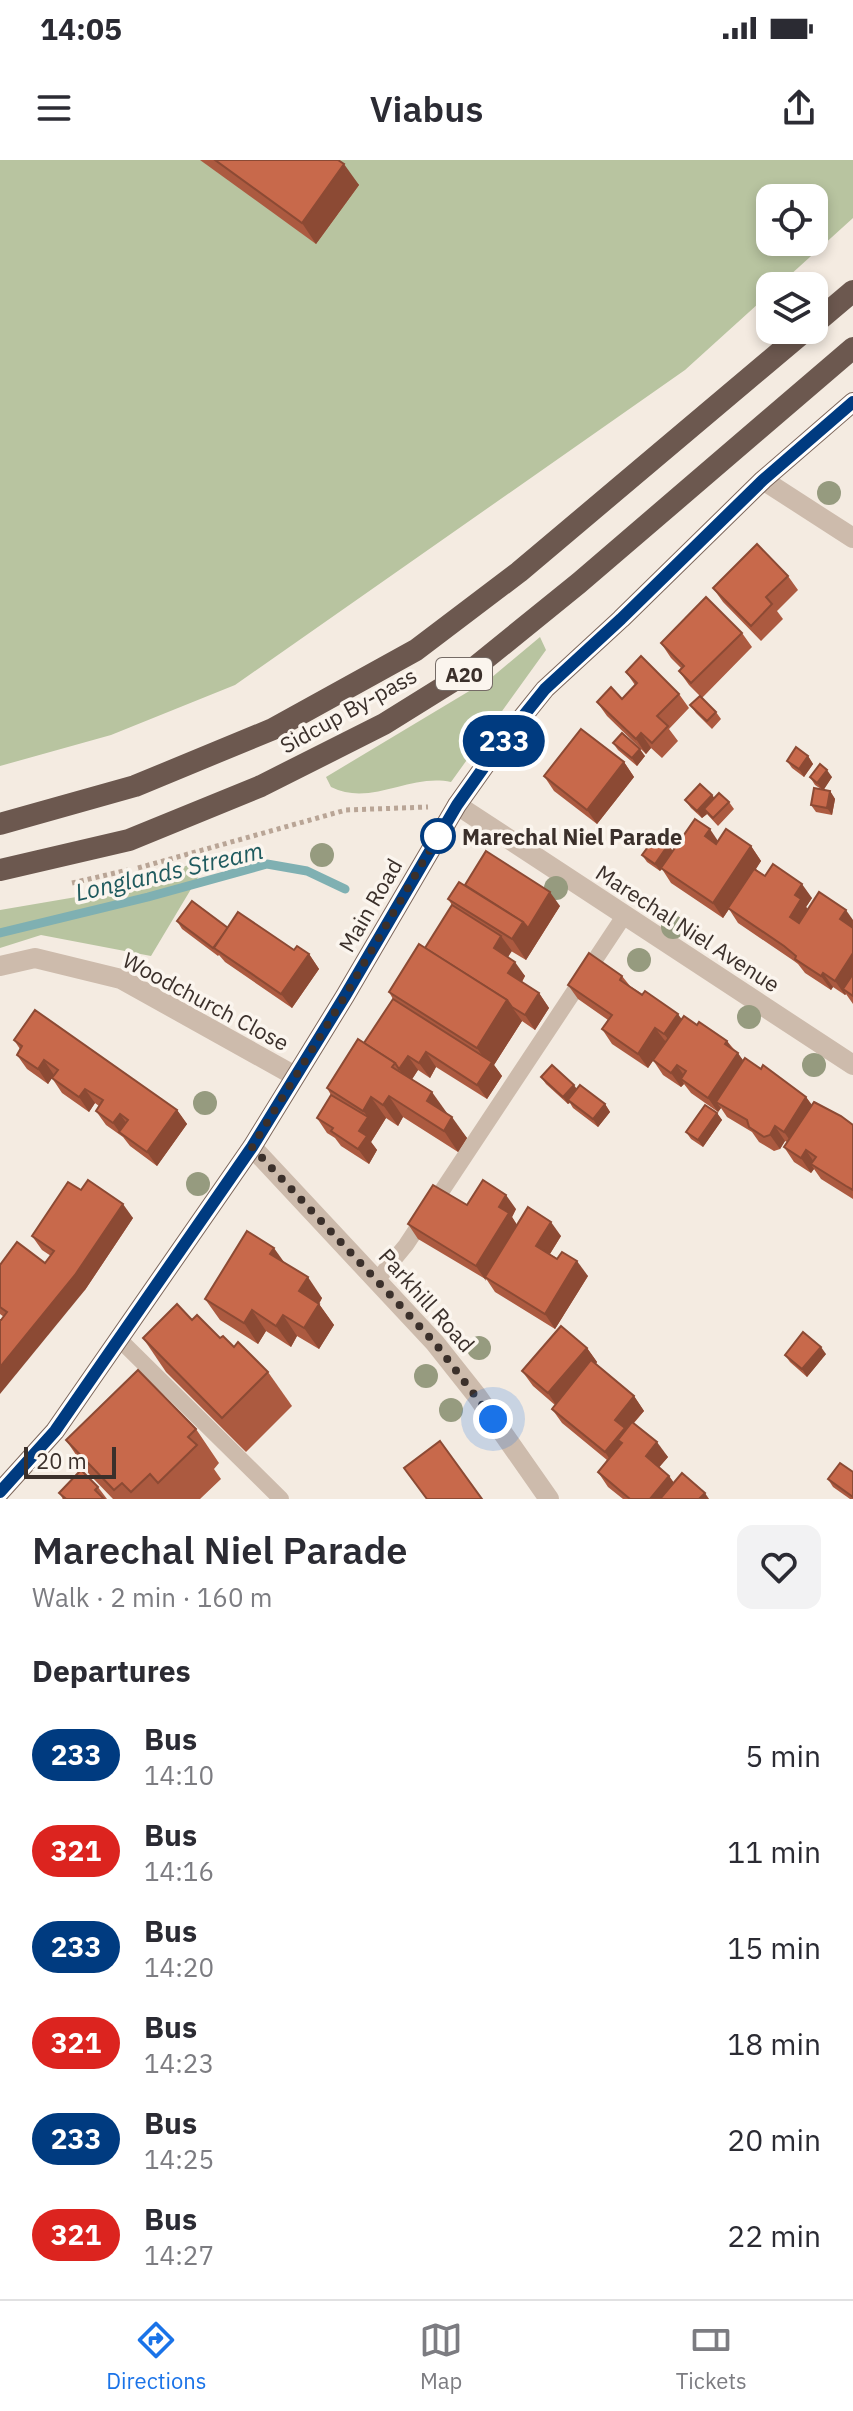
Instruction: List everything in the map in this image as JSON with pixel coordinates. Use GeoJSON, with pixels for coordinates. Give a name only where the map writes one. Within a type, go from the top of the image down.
{"type":"FeatureCollection","features":[{"type":"Feature","properties":{"kind":"highway"},"geometry":{"type":"LineString","coordinates":[[828,312],[853,291]]}},
{"type":"Feature","properties":{"kind":"highway","name":"Sidcup By-pass"},"geometry":{"type":"LineString","coordinates":[[0,824],[135,786],[273,729],[416,650],[519,572],[789,344]]}},
{"type":"Feature","properties":{"kind":"highway","name":"Sidcup By-pass"},"geometry":{"type":"LineString","coordinates":[[0,870],[129,840],[261,786],[384,724],[474,668],[579,583],[853,348]]}},
{"type":"Feature","properties":{"kind":"main road","name":"Main Road"},"geometry":{"type":"LineString","coordinates":[[0,1492],[55,1431],[252,1147],[457,805],[545,689],[763,480],[853,402]]}},
{"type":"Feature","properties":{"kind":"street"},"geometry":{"type":"LineString","coordinates":[[763,480],[853,538]]}},
{"type":"Feature","properties":{"kind":"street","name":"Marechal Niel Avenue"},"geometry":{"type":"LineString","coordinates":[[457,805],[853,1065]]}},
{"type":"Feature","properties":{"kind":"street","name":"Woodchurch Close"},"geometry":{"type":"LineString","coordinates":[[0,966],[35,958],[121,979],[295,1076]]}},
{"type":"Feature","properties":{"kind":"street","name":"Parkhill Road"},"geometry":{"type":"LineString","coordinates":[[252,1147],[435,1343],[477,1396],[549,1499]]}},
{"type":"Feature","properties":{"kind":"lane"},"geometry":{"type":"LineString","coordinates":[[377,1280],[406,1245],[624,916]]}},
{"type":"Feature","properties":{"kind":"lane"},"geometry":{"type":"LineString","coordinates":[[120,1340],[281,1499]]}},
{"type":"Feature","properties":{"kind":"path"},"geometry":{"type":"LineString","coordinates":[[71,883],[346,810],[457,805]]}},
{"type":"Feature","properties":{"kind":"green space"},"geometry":{"type":"Polygon","coordinates":[[[0,160],[853,160],[853,218],[828,241],[828,184],[756,184],[756,256],[811,256],[793,272],[756,272],[756,306],[685,370],[235,685],[111,735],[0,766],[0,160]]]}},
{"type":"Feature","properties":{"kind":"green space"},"geometry":{"type":"Polygon","coordinates":[[[540,637],[546,650],[451,782],[436,780],[361,793],[331,787],[326,777],[491,678],[540,637]]]}},
{"type":"Feature","properties":{"kind":"green space"},"geometry":{"type":"Polygon","coordinates":[[[209,859],[151,956],[41,935],[0,948],[0,910],[88,895],[209,859]]]}},
{"type":"Feature","properties":{"kind":"building"},"geometry":{"type":"Polygon","coordinates":[[[215,160],[338,160],[344,164],[302,223],[215,160]]]}},
{"type":"Feature","properties":{"kind":"building"},"geometry":{"type":"Polygon","coordinates":[[[757,544],[788,576],[766,597],[772,604],[751,626],[713,588],[757,544]]]}},
{"type":"Feature","properties":{"kind":"building"},"geometry":{"type":"Polygon","coordinates":[[[706,597],[742,633],[691,683],[679,671],[684,666],[661,643],[706,597]]]}},
{"type":"Feature","properties":{"kind":"building"},"geometry":{"type":"Polygon","coordinates":[[[641,656],[679,694],[657,716],[668,726],[652,743],[641,733],[636,739],[597,702],[611,687],[622,699],[637,683],[626,672],[641,656]]]}},
{"type":"Feature","properties":{"kind":"building"},"geometry":{"type":"Polygon","coordinates":[[[700,696],[716,712],[707,721],[690,705],[700,696]]]}},
{"type":"Feature","properties":{"kind":"building"},"geometry":{"type":"Polygon","coordinates":[[[581,729],[624,762],[587,810],[544,776],[581,729]]]}},
{"type":"Feature","properties":{"kind":"building"},"geometry":{"type":"Polygon","coordinates":[[[622,733],[640,749],[632,758],[613,743],[622,733]]]}},
{"type":"Feature","properties":{"kind":"building"},"geometry":{"type":"Polygon","coordinates":[[[796,747],[808,756],[799,769],[787,761],[796,747]]]}},
{"type":"Feature","properties":{"kind":"building"},"geometry":{"type":"Polygon","coordinates":[[[820,764],[827,770],[817,783],[810,777],[820,764]]]}},
{"type":"Feature","properties":{"kind":"building"},"geometry":{"type":"Polygon","coordinates":[[[700,784],[712,795],[697,811],[685,800],[700,784]]]}},
{"type":"Feature","properties":{"kind":"building"},"geometry":{"type":"Polygon","coordinates":[[[814,788],[830,791],[827,808],[811,805],[814,788]]]}},
{"type":"Feature","properties":{"kind":"building"},"geometry":{"type":"Polygon","coordinates":[[[719,793],[729,802],[713,818],[704,809],[719,793]]]}},
{"type":"Feature","properties":{"kind":"building"},"geometry":{"type":"Polygon","coordinates":[[[695,819],[710,829],[705,836],[716,844],[726,829],[751,846],[713,903],[661,868],[695,819]]]}},
{"type":"Feature","properties":{"kind":"building"},"geometry":{"type":"Polygon","coordinates":[[[656,836],[668,845],[655,864],[642,855],[656,836]]]}},
{"type":"Feature","properties":{"kind":"building"},"geometry":{"type":"Polygon","coordinates":[[[486,851],[550,892],[528,928],[465,885],[486,851]]]}},
{"type":"Feature","properties":{"kind":"building"},"geometry":{"type":"Polygon","coordinates":[[[773,864],[802,884],[795,895],[801,899],[790,917],[799,923],[819,892],[846,910],[840,919],[853,928],[853,953],[835,981],[795,959],[796,956],[784,946],[728,908],[754,869],[765,876],[773,864]]]}},
{"type":"Feature","properties":{"kind":"building"},"geometry":{"type":"Polygon","coordinates":[[[459,882],[523,922],[512,939],[448,899],[459,882]]]}},
{"type":"Feature","properties":{"kind":"building"},"geometry":{"type":"Polygon","coordinates":[[[192,901],[228,928],[213,948],[177,921],[192,901]]]}},
{"type":"Feature","properties":{"kind":"building"},"geometry":{"type":"Polygon","coordinates":[[[452,905],[501,936],[494,948],[515,962],[508,973],[539,993],[525,1015],[507,1000],[425,948],[452,905]]]}},
{"type":"Feature","properties":{"kind":"building"},"geometry":{"type":"Polygon","coordinates":[[[238,912],[294,950],[297,946],[309,954],[281,994],[214,948],[238,912]]]}},
{"type":"Feature","properties":{"kind":"building"},"geometry":{"type":"Polygon","coordinates":[[[419,944],[507,1000],[477,1048],[389,992],[419,944]]]}},
{"type":"Feature","properties":{"kind":"building"},"geometry":{"type":"Polygon","coordinates":[[[589,953],[622,976],[620,980],[642,995],[645,991],[678,1014],[664,1034],[655,1028],[638,1054],[602,1029],[612,1015],[568,985],[589,953]]]}},
{"type":"Feature","properties":{"kind":"building"},"geometry":{"type":"Polygon","coordinates":[[[853,974],[853,996],[843,989],[853,974]]]}},
{"type":"Feature","properties":{"kind":"building"},"geometry":{"type":"Polygon","coordinates":[[[393,999],[492,1062],[477,1085],[426,1052],[419,1063],[408,1056],[399,1069],[395,1063],[364,1043],[393,999]]]}},
{"type":"Feature","properties":{"kind":"building"},"geometry":{"type":"Polygon","coordinates":[[[35,1010],[177,1110],[147,1152],[119,1132],[128,1120],[120,1114],[113,1123],[96,1111],[103,1100],[85,1089],[79,1097],[52,1078],[58,1070],[44,1060],[38,1069],[17,1055],[22,1046],[14,1040],[35,1010]]]}},
{"type":"Feature","properties":{"kind":"building"},"geometry":{"type":"Polygon","coordinates":[[[684,1016],[727,1041],[725,1044],[738,1053],[708,1098],[681,1079],[686,1071],[677,1065],[671,1073],[653,1060],[684,1016]]]}},
{"type":"Feature","properties":{"kind":"building"},"geometry":{"type":"Polygon","coordinates":[[[358,1039],[395,1063],[392,1067],[432,1092],[427,1101],[452,1117],[444,1131],[389,1096],[383,1105],[371,1097],[363,1111],[327,1088],[358,1039]]]}},
{"type":"Feature","properties":{"kind":"building"},"geometry":{"type":"Polygon","coordinates":[[[745,1058],[761,1069],[763,1065],[806,1097],[784,1132],[775,1126],[770,1135],[764,1137],[749,1127],[747,1120],[716,1102],[745,1058]]]}},
{"type":"Feature","properties":{"kind":"building"},"geometry":{"type":"Polygon","coordinates":[[[552,1065],[574,1085],[563,1097],[541,1077],[552,1065]]]}},
{"type":"Feature","properties":{"kind":"building"},"geometry":{"type":"Polygon","coordinates":[[[580,1085],[605,1104],[593,1119],[568,1100],[580,1085]]]}},
{"type":"Feature","properties":{"kind":"building"},"geometry":{"type":"Polygon","coordinates":[[[331,1095],[368,1117],[359,1131],[367,1136],[358,1149],[317,1118],[331,1095]]]}},
{"type":"Feature","properties":{"kind":"building"},"geometry":{"type":"Polygon","coordinates":[[[814,1102],[853,1125],[853,1190],[811,1164],[816,1157],[806,1150],[801,1158],[784,1147],[814,1102]]]}},
{"type":"Feature","properties":{"kind":"building"},"geometry":{"type":"Polygon","coordinates":[[[705,1105],[717,1113],[698,1140],[686,1132],[705,1105]]]}},
{"type":"Feature","properties":{"kind":"building"},"geometry":{"type":"Polygon","coordinates":[[[88,1180],[123,1204],[75,1275],[0,1367],[0,1320],[7,1312],[0,1307],[0,1265],[17,1242],[45,1263],[54,1251],[32,1236],[68,1182],[81,1190],[88,1180]]]}},
{"type":"Feature","properties":{"kind":"building"},"geometry":{"type":"Polygon","coordinates":[[[483,1180],[506,1195],[499,1207],[509,1213],[476,1266],[408,1224],[433,1185],[467,1205],[483,1180]]]}},
{"type":"Feature","properties":{"kind":"building"},"geometry":{"type":"Polygon","coordinates":[[[528,1207],[551,1222],[536,1246],[557,1259],[562,1252],[577,1261],[545,1314],[485,1277],[528,1207]]]}},
{"type":"Feature","properties":{"kind":"building"},"geometry":{"type":"Polygon","coordinates":[[[247,1231],[274,1248],[270,1254],[308,1277],[299,1291],[319,1304],[304,1328],[283,1315],[276,1326],[252,1310],[244,1323],[205,1299],[247,1231]]]}},
{"type":"Feature","properties":{"kind":"building"},"geometry":{"type":"Polygon","coordinates":[[[177,1304],[192,1320],[197,1315],[234,1347],[238,1342],[268,1372],[222,1418],[143,1338],[177,1304]]]}},
{"type":"Feature","properties":{"kind":"building"},"geometry":{"type":"Polygon","coordinates":[[[561,1326],[587,1348],[548,1393],[522,1371],[561,1326]]]}},
{"type":"Feature","properties":{"kind":"building"},"geometry":{"type":"Polygon","coordinates":[[[803,1332],[821,1347],[802,1369],[785,1355],[803,1332]]]}},
{"type":"Feature","properties":{"kind":"building"},"geometry":{"type":"Polygon","coordinates":[[[591,1360],[634,1396],[615,1420],[625,1428],[605,1452],[552,1409],[591,1360]]]}},
{"type":"Feature","properties":{"kind":"building"},"geometry":{"type":"Polygon","coordinates":[[[138,1370],[196,1429],[188,1437],[197,1445],[158,1483],[150,1474],[131,1492],[122,1483],[114,1490],[66,1440],[138,1370]]]}},
{"type":"Feature","properties":{"kind":"building"},"geometry":{"type":"Polygon","coordinates":[[[632,1422],[657,1442],[646,1456],[669,1476],[650,1499],[630,1499],[598,1472],[622,1443],[618,1440],[632,1422]]]}},
{"type":"Feature","properties":{"kind":"building"},"geometry":{"type":"Polygon","coordinates":[[[440,1441],[482,1499],[427,1499],[404,1468],[440,1441]]]}},
{"type":"Feature","properties":{"kind":"building"},"geometry":{"type":"Polygon","coordinates":[[[840,1463],[853,1472],[853,1497],[828,1479],[840,1463]]]}},
{"type":"Feature","properties":{"kind":"building"},"geometry":{"type":"Polygon","coordinates":[[[81,1470],[98,1487],[95,1490],[104,1499],[63,1499],[59,1493],[81,1470]]]}},
{"type":"Feature","properties":{"kind":"building"},"geometry":{"type":"Polygon","coordinates":[[[682,1473],[705,1493],[699,1499],[660,1499],[682,1473]]]}},
{"type":"Feature","properties":{"kind":"waterway","name":"Longlands Stream"},"geometry":{"type":"LineString","coordinates":[[0,933],[267,864],[307,871],[345,889]]}},
{"type":"Feature","properties":{"kind":"bus line","name":"233"},"geometry":{"type":"LineString","coordinates":[[0,1492],[55,1431],[252,1147],[345,996],[425,857],[496,750],[545,689],[763,480],[853,402]]}},
{"type":"Feature","properties":{"kind":"place","name":"Marechal Niel Parade"},"geometry":{"type":"Point","coordinates":[438,836]}},
{"type":"Feature","properties":{"kind":"route"},"geometry":{"type":"LineString","coordinates":[[438,836],[441,831],[252,1147],[435,1343],[493,1419]]}}]}
